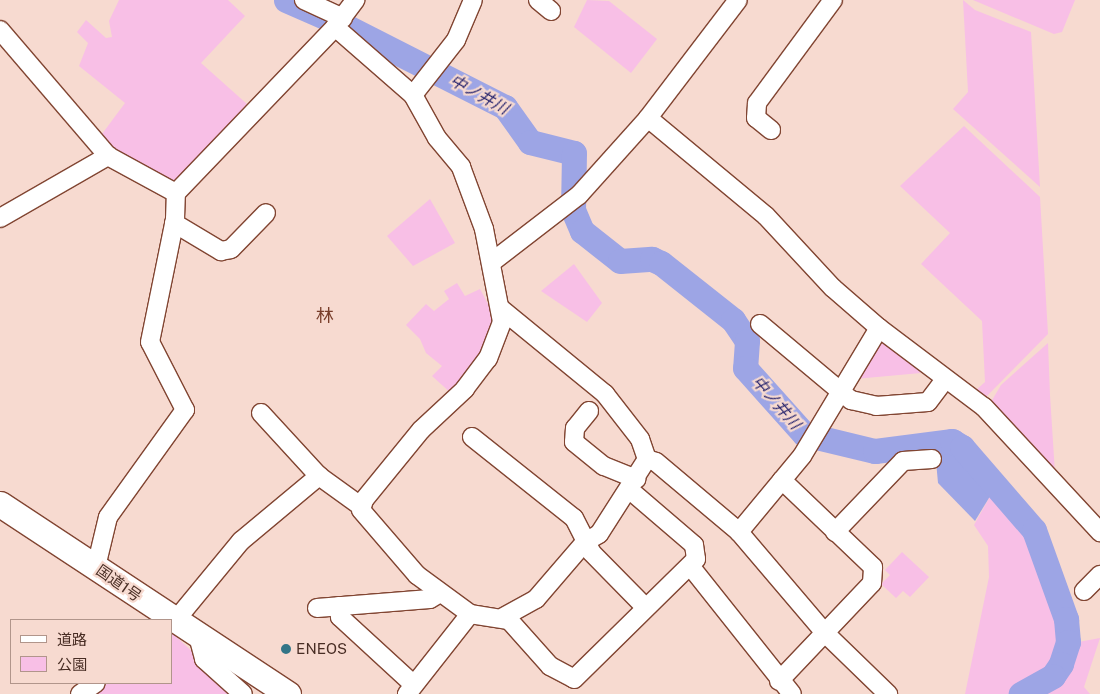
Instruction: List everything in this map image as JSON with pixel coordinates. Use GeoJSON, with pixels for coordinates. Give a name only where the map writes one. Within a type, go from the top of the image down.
{"type":"FeatureCollection","features":[{"type":"Feature","properties":{"kind":"highway","name":"国道1号"},"geometry":{"type":"LineString","coordinates":[[0,504],[96,567],[165,618]]}},
{"type":"Feature","properties":{"kind":"highway","name":"国道1号"},"geometry":{"type":"LineString","coordinates":[[172,622],[198,636],[288,694]]}},
{"type":"Feature","properties":{"kind":"street"},"geometry":{"type":"LineString","coordinates":[[304,0],[339,22],[413,95],[437,138],[461,167],[492,262],[502,322],[488,358],[465,389],[421,430],[362,507]]}},
{"type":"Feature","properties":{"kind":"street"},"geometry":{"type":"LineString","coordinates":[[96,567],[108,517],[185,410],[150,342],[174,223],[176,193],[339,22],[355,0]]}},
{"type":"Feature","properties":{"kind":"street"},"geometry":{"type":"LineString","coordinates":[[413,95],[435,71],[473,0]]}},
{"type":"Feature","properties":{"kind":"street"},"geometry":{"type":"LineString","coordinates":[[492,262],[573,200],[648,118],[738,0]]}},
{"type":"Feature","properties":{"kind":"street"},"geometry":{"type":"LineString","coordinates":[[771,130],[756,118],[757,103],[833,0]]}},
{"type":"Feature","properties":{"kind":"street"},"geometry":{"type":"LineString","coordinates":[[0,30],[108,156],[176,193]]}},
{"type":"Feature","properties":{"kind":"street"},"geometry":{"type":"LineString","coordinates":[[648,118],[766,216],[833,288],[879,328],[944,381],[984,407],[1100,532]]}},
{"type":"Feature","properties":{"kind":"street"},"geometry":{"type":"LineString","coordinates":[[0,218],[108,156]]}},
{"type":"Feature","properties":{"kind":"street"},"geometry":{"type":"LineString","coordinates":[[174,223],[221,251],[231,249],[266,213]]}},
{"type":"Feature","properties":{"kind":"street"},"geometry":{"type":"LineString","coordinates":[[261,413],[319,476],[330,480],[362,507],[418,575],[470,614],[504,616],[536,599],[585,542],[599,534],[634,485],[647,459],[640,439],[581,370],[500,308]]}},
{"type":"Feature","properties":{"kind":"street"},"geometry":{"type":"LineString","coordinates":[[760,324],[839,394],[876,406],[928,402],[944,381]]}},
{"type":"Feature","properties":{"kind":"street"},"geometry":{"type":"LineString","coordinates":[[739,532],[782,480],[813,437],[879,328]]}},
{"type":"Feature","properties":{"kind":"street"},"geometry":{"type":"LineString","coordinates":[[504,616],[550,666],[574,679],[645,608],[691,567],[696,559],[694,545],[634,485],[604,466],[574,442],[575,428],[589,411]]}},
{"type":"Feature","properties":{"kind":"street"},"geometry":{"type":"LineString","coordinates":[[472,437],[574,518],[585,542],[645,608]]}},
{"type":"Feature","properties":{"kind":"street"},"geometry":{"type":"LineString","coordinates":[[647,459],[656,462],[739,532],[825,633],[888,694]]}},
{"type":"Feature","properties":{"kind":"street"},"geometry":{"type":"LineString","coordinates":[[835,532],[903,461],[932,459]]}},
{"type":"Feature","properties":{"kind":"street"},"geometry":{"type":"LineString","coordinates":[[165,618],[240,541],[319,476]]}},
{"type":"Feature","properties":{"kind":"street"},"geometry":{"type":"LineString","coordinates":[[779,681],[872,583],[873,567],[782,480]]}},
{"type":"Feature","properties":{"kind":"street"},"geometry":{"type":"LineString","coordinates":[[691,567],[779,681],[792,694]]}},
{"type":"Feature","properties":{"kind":"street"},"geometry":{"type":"LineString","coordinates":[[1084,591],[1100,575]]}},
{"type":"Feature","properties":{"kind":"street"},"geometry":{"type":"LineString","coordinates":[[317,608],[430,599],[440,593]]}},
{"type":"Feature","properties":{"kind":"street"},"geometry":{"type":"LineString","coordinates":[[340,606],[340,617],[411,690],[470,614]]}},
{"type":"Feature","properties":{"kind":"street"},"geometry":{"type":"LineString","coordinates":[[198,636],[204,659],[243,694]]}},
{"type":"Feature","properties":{"kind":"street"},"geometry":{"type":"LineString","coordinates":[[80,694],[95,684]]}},
{"type":"Feature","properties":{"kind":"green space"},"geometry":{"type":"Polygon","coordinates":[[[119,0],[228,0],[245,16],[201,63],[247,104],[178,180],[168,183],[99,138],[125,103],[79,66],[88,43],[77,32],[86,20],[106,38],[112,37],[109,21],[119,0]]]}},
{"type":"Feature","properties":{"kind":"green space"},"geometry":{"type":"Polygon","coordinates":[[[587,0],[609,1],[657,39],[631,73],[574,27],[587,0]]]}},
{"type":"Feature","properties":{"kind":"green space"},"geometry":{"type":"Polygon","coordinates":[[[963,0],[975,10],[1031,32],[1040,187],[953,109],[968,92],[963,0]]]}},
{"type":"Feature","properties":{"kind":"green space"},"geometry":{"type":"Polygon","coordinates":[[[973,0],[1075,0],[1062,32],[1054,34],[973,0]]]}},
{"type":"Feature","properties":{"kind":"green space"},"geometry":{"type":"Polygon","coordinates":[[[964,126],[1040,197],[1048,334],[985,398],[975,391],[985,382],[982,321],[921,264],[950,233],[900,186],[964,126]]]}},
{"type":"Feature","properties":{"kind":"green space"},"geometry":{"type":"Polygon","coordinates":[[[430,199],[455,243],[413,266],[387,236],[430,199]]]}},
{"type":"Feature","properties":{"kind":"green space"},"geometry":{"type":"Polygon","coordinates":[[[574,264],[602,303],[587,322],[541,291],[574,264]]]}},
{"type":"Feature","properties":{"kind":"green space"},"geometry":{"type":"Polygon","coordinates":[[[457,283],[465,296],[480,289],[496,319],[485,348],[452,394],[432,376],[442,366],[426,353],[420,339],[406,325],[426,304],[434,311],[449,299],[444,291],[457,283]]]}},
{"type":"Feature","properties":{"kind":"green space"},"geometry":{"type":"Polygon","coordinates":[[[887,343],[921,373],[855,379],[876,345],[887,343]]]}},
{"type":"Feature","properties":{"kind":"green space"},"geometry":{"type":"Polygon","coordinates":[[[1048,343],[1055,473],[991,402],[1001,385],[1048,343]]]}},
{"type":"Feature","properties":{"kind":"green space"},"geometry":{"type":"Polygon","coordinates":[[[992,493],[1019,517],[1034,542],[1063,641],[1048,674],[1013,694],[965,694],[989,577],[988,546],[974,525],[992,493]]]}},
{"type":"Feature","properties":{"kind":"green space"},"geometry":{"type":"Polygon","coordinates":[[[902,552],[929,577],[910,597],[903,591],[896,598],[881,584],[890,575],[885,570],[902,552]]]}},
{"type":"Feature","properties":{"kind":"green space"},"geometry":{"type":"Polygon","coordinates":[[[172,633],[238,694],[95,694],[107,684],[172,684],[172,633]]]}},
{"type":"Feature","properties":{"kind":"green space"},"geometry":{"type":"Polygon","coordinates":[[[1100,638],[1084,687],[1090,694],[1028,694],[1054,681],[1073,643],[1100,638]]]}},
{"type":"Feature","properties":{"kind":"water"},"geometry":{"type":"Polygon","coordinates":[[[951,448],[992,493],[975,521],[938,483],[935,450],[951,448]]]}},
{"type":"Feature","properties":{"kind":"waterway","name":"中ノ井川"},"geometry":{"type":"LineString","coordinates":[[286,0],[327,18]]}},
{"type":"Feature","properties":{"kind":"waterway","name":"中ノ井川"},"geometry":{"type":"LineString","coordinates":[[349,28],[505,107],[530,142],[574,153],[573,210],[582,231],[620,261],[652,259],[661,263],[733,320],[747,341],[745,368],[804,434],[875,451],[952,441],[962,447],[1034,530],[1066,619],[1068,642],[1061,664],[1053,676],[1021,694]]}},
{"type":"Feature","properties":{"kind":"place","name":"ENEOS"},"geometry":{"type":"Point","coordinates":[286,649]}},
{"type":"Feature","properties":{"kind":"district","name":"林"},"geometry":{"type":"Point","coordinates":[325,316]}}]}
